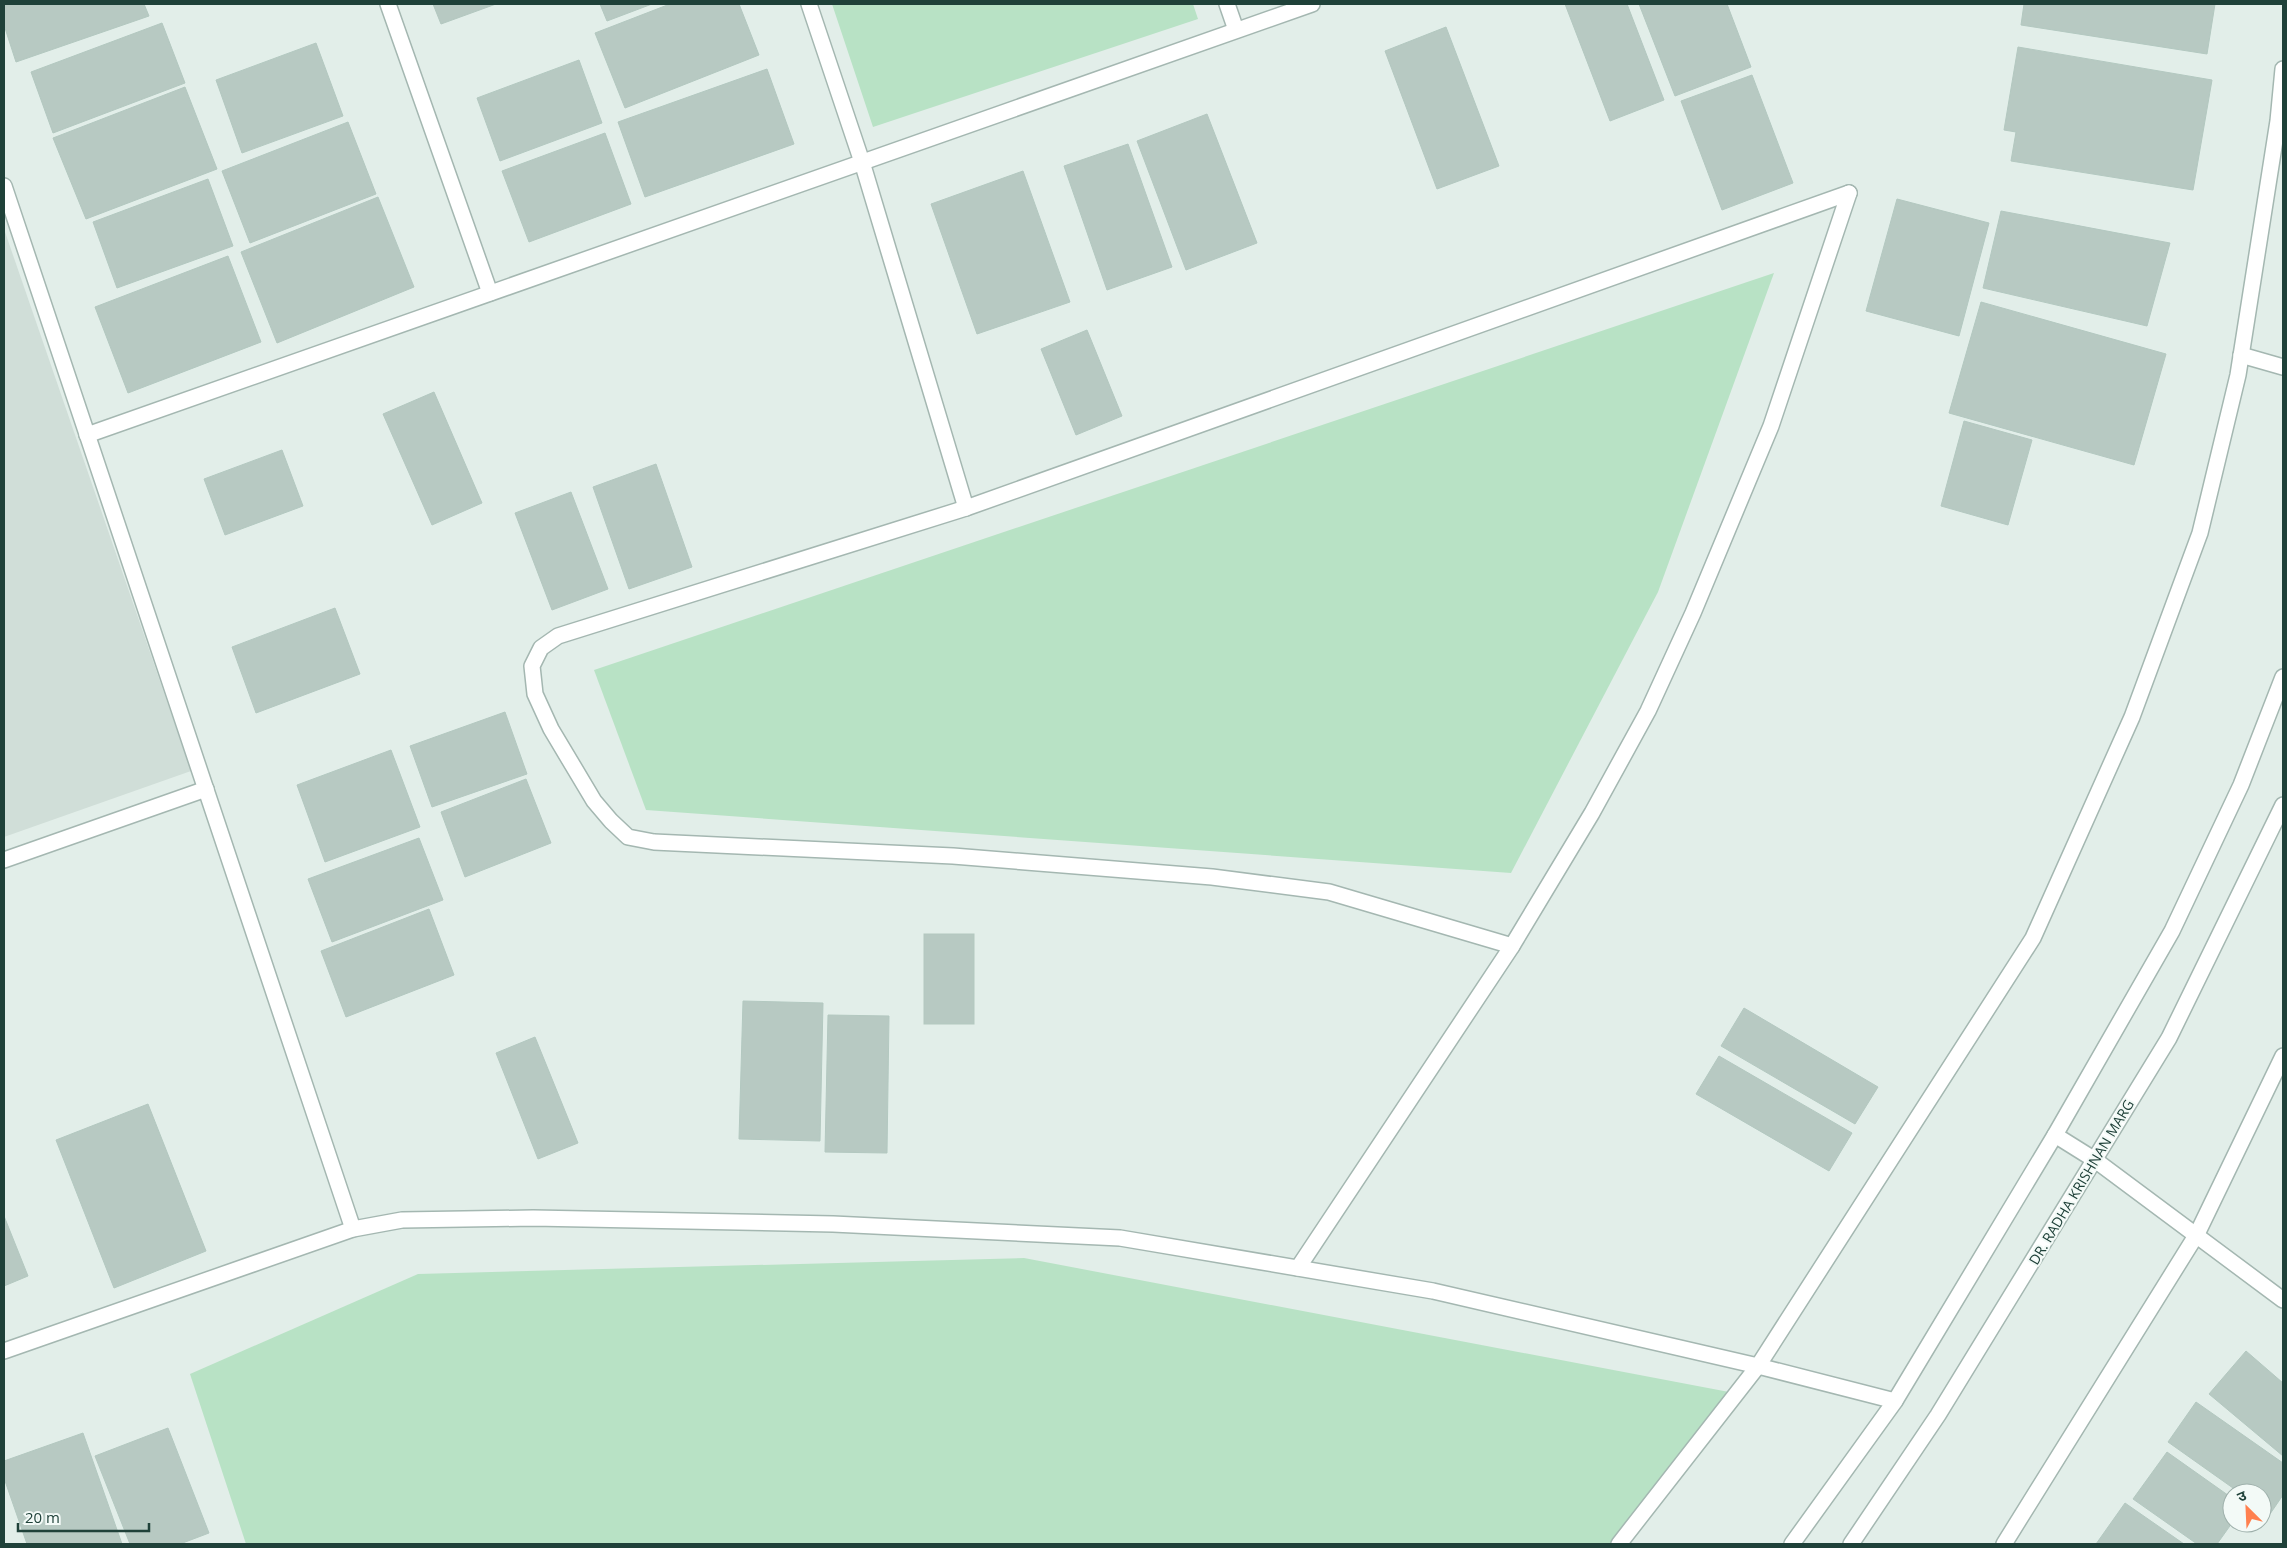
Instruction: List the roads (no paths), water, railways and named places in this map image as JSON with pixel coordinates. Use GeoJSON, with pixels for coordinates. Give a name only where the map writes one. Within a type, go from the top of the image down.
{"type":"FeatureCollection","features":[{"type":"Feature","properties":{"kind":"street"},"geometry":{"type":"LineString","coordinates":[[388,4],[490,293]]}},
{"type":"Feature","properties":{"kind":"street"},"geometry":{"type":"LineString","coordinates":[[809,4],[862,162],[966,508]]}},
{"type":"Feature","properties":{"kind":"street"},"geometry":{"type":"LineString","coordinates":[[1227,4],[1236,30]]}},
{"type":"Feature","properties":{"kind":"street"},"geometry":{"type":"LineString","coordinates":[[87,435],[1312,4]]}},
{"type":"Feature","properties":{"kind":"street"},"geometry":{"type":"LineString","coordinates":[[1619,1544],[1758,1366],[2033,938],[2132,717],[2200,533],[2241,355],[2278,121],[2283,69]]}},
{"type":"Feature","properties":{"kind":"street"},"geometry":{"type":"LineString","coordinates":[[4,186],[353,1229]]}},
{"type":"Feature","properties":{"kind":"street"},"geometry":{"type":"LineString","coordinates":[[1298,1268],[1512,946],[1592,813],[1638,728],[1693,614],[1771,426],[1849,193],[966,508],[558,636],[541,648],[532,666],[535,694],[551,729],[594,801],[628,837],[654,842],[953,856],[1212,877],[1328,892],[1512,946]]}},
{"type":"Feature","properties":{"kind":"street"},"geometry":{"type":"LineString","coordinates":[[2241,355],[2283,367]]}},
{"type":"Feature","properties":{"kind":"street"},"geometry":{"type":"LineString","coordinates":[[1792,1544],[1895,1401],[2055,1135],[2172,931],[2241,785],[2283,677]]}},
{"type":"Feature","properties":{"kind":"street"},"geometry":{"type":"LineString","coordinates":[[4,860],[206,788]]}},
{"type":"Feature","properties":{"kind":"street","name":"DR. RADHA KRISHNAN MARG"},"geometry":{"type":"LineString","coordinates":[[1852,1544],[1938,1415],[2169,1038],[2283,805]]}},
{"type":"Feature","properties":{"kind":"street"},"geometry":{"type":"LineString","coordinates":[[2004,1544],[2197,1234],[2283,1056]]}},
{"type":"Feature","properties":{"kind":"street"},"geometry":{"type":"LineString","coordinates":[[2055,1135],[2095,1160],[2197,1234],[2283,1300]]}},
{"type":"Feature","properties":{"kind":"street"},"geometry":{"type":"LineString","coordinates":[[4,1351],[353,1229],[402,1220],[533,1218],[833,1224],[1120,1238],[1433,1291],[1758,1366],[1895,1401]]}}]}
